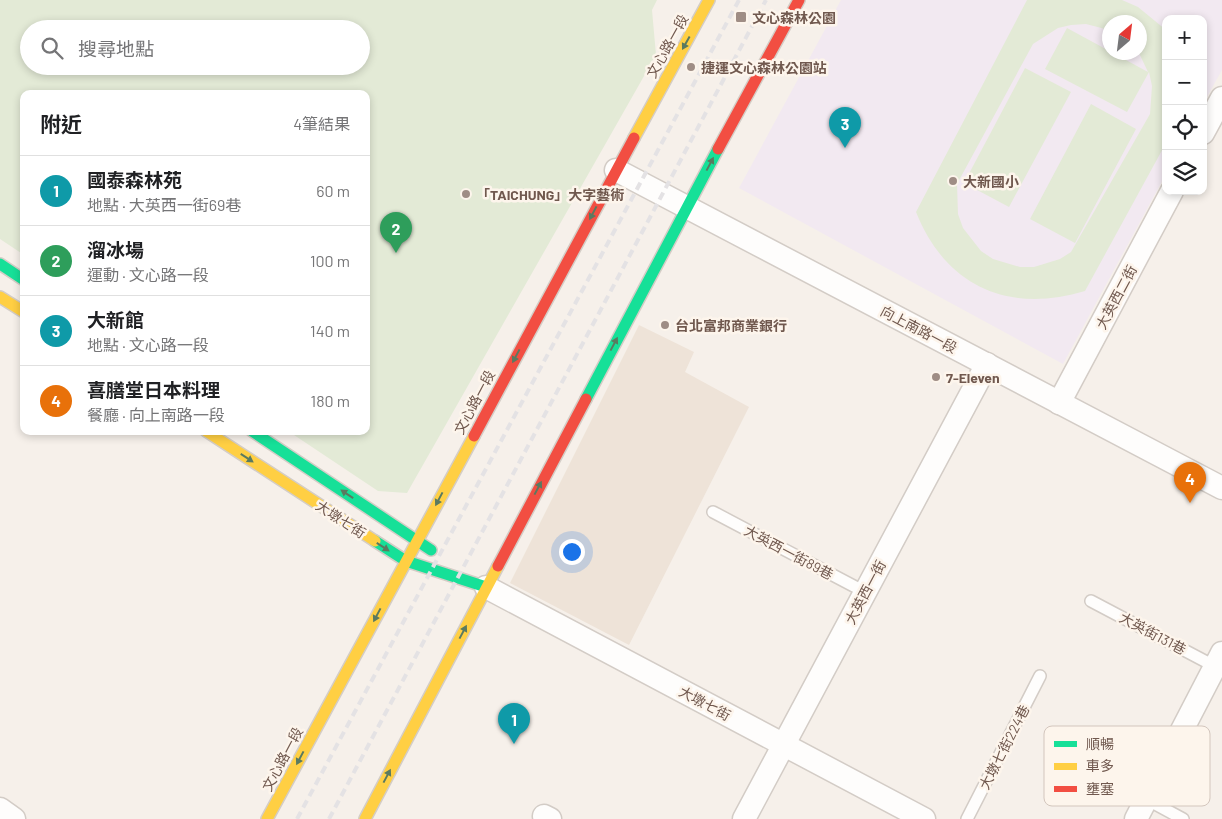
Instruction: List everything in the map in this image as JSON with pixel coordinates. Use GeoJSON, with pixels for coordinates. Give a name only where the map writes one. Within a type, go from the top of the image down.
{"type":"FeatureCollection","features":[{"type":"Feature","properties":{"kind":"main road","name":"文心路一段"},"geometry":{"type":"LineString","coordinates":[[267,819],[709,0]]}},
{"type":"Feature","properties":{"kind":"main road"},"geometry":{"type":"LineString","coordinates":[[365,819],[687,207],[799,0]]}},
{"type":"Feature","properties":{"kind":"main road"},"geometry":{"type":"LineString","coordinates":[[0,264],[20,277]]}},
{"type":"Feature","properties":{"kind":"main road"},"geometry":{"type":"LineString","coordinates":[[0,297],[20,310]]}},
{"type":"Feature","properties":{"kind":"main road","name":"大墩七街"},"geometry":{"type":"LineString","coordinates":[[212,435],[406,561],[486,587]]}},
{"type":"Feature","properties":{"kind":"main road","name":"大墩七街"},"geometry":{"type":"LineString","coordinates":[[258,435],[486,587]]}},
{"type":"Feature","properties":{"kind":"street"},"geometry":{"type":"LineString","coordinates":[[1207,126],[1222,98]]}},
{"type":"Feature","properties":{"kind":"street","name":"向上南路一段"},"geometry":{"type":"LineString","coordinates":[[616,170],[1222,488]]}},
{"type":"Feature","properties":{"kind":"street","name":"大英西二街"},"geometry":{"type":"LineString","coordinates":[[1059,403],[1170,195]]}},
{"type":"Feature","properties":{"kind":"street","name":"大英西一街"},"geometry":{"type":"LineString","coordinates":[[744,819],[987,364]]}},
{"type":"Feature","properties":{"kind":"street","name":"大墩七街"},"geometry":{"type":"LineString","coordinates":[[486,587],[924,819]]}},
{"type":"Feature","properties":{"kind":"street"},"geometry":{"type":"LineString","coordinates":[[1186,726],[1220,663]]}},
{"type":"Feature","properties":{"kind":"street"},"geometry":{"type":"LineString","coordinates":[[0,809],[14,819]]}},
{"type":"Feature","properties":{"kind":"lane","name":"大英西一街89巷"},"geometry":{"type":"LineString","coordinates":[[713,512],[865,592]]}},
{"type":"Feature","properties":{"kind":"lane","name":"大英街131巷"},"geometry":{"type":"LineString","coordinates":[[1091,600],[1220,663]]}},
{"type":"Feature","properties":{"kind":"lane","name":"大墩七街224巷"},"geometry":{"type":"LineString","coordinates":[[967,819],[1040,676]]}},
{"type":"Feature","properties":{"kind":"lane"},"geometry":{"type":"LineString","coordinates":[[1141,809],[1183,819]]}},
{"type":"Feature","properties":{"kind":"shaded area","name":"大新國小"},"geometry":{"type":"Polygon","coordinates":[[[841,0],[1222,0],[1222,70],[1207,97],[1207,15],[1162,15],[1162,181],[1063,364],[739,188],[841,0]]]}},
{"type":"Feature","properties":{"kind":"shaded area"},"geometry":{"type":"Polygon","coordinates":[[[639,325],[694,352],[685,372],[749,407],[629,645],[510,583],[639,325]]]}},
{"type":"Feature","properties":{"kind":"green space"},"geometry":{"type":"Polygon","coordinates":[[[0,0],[657,0],[652,10],[656,55],[407,493],[378,491],[294,435],[370,435],[370,90],[20,90],[20,252],[0,239],[0,0]]]}},
{"type":"Feature","properties":{"kind":"green space"},"geometry":{"type":"Polygon","coordinates":[[[1027,0],[1122,0],[1138,7],[1162,27],[1162,150],[1085,291],[1057,297],[1031,299],[1006,296],[983,288],[963,276],[944,259],[929,238],[916,212],[1027,0]],[[1102,15],[1102,28],[1086,24],[1071,25],[1058,28],[1033,44],[957,184],[958,214],[963,228],[981,251],[993,259],[1020,267],[1034,267],[1060,259],[1071,252],[1150,114],[1152,86],[1149,72],[1127,112],[1045,69],[1067,28],[1102,47],[1102,60],[1126,60],[1148,72],[1142,60],[1147,60],[1147,15],[1102,15]]]}},
{"type":"Feature","properties":{"kind":"green space"},"geometry":{"type":"Polygon","coordinates":[[[1025,68],[1071,92],[1009,207],[964,183],[1025,68]]]}},
{"type":"Feature","properties":{"kind":"green space"},"geometry":{"type":"Polygon","coordinates":[[[1091,104],[1136,129],[1075,243],[1030,219],[1091,104]]]}},
{"type":"Feature","properties":{"kind":"railway"},"geometry":{"type":"LineString","coordinates":[[297,819],[739,0]]}},
{"type":"Feature","properties":{"kind":"railway"},"geometry":{"type":"LineString","coordinates":[[329,819],[766,0]]}},
{"type":"Feature","properties":{"kind":"traffic: fast"},"geometry":{"type":"LineString","coordinates":[[586,399],[718,149]]}},
{"type":"Feature","properties":{"kind":"traffic: fast"},"geometry":{"type":"LineString","coordinates":[[0,264],[20,277]]}},
{"type":"Feature","properties":{"kind":"traffic: fast"},"geometry":{"type":"LineString","coordinates":[[258,435],[431,550]]}},
{"type":"Feature","properties":{"kind":"traffic: fast"},"geometry":{"type":"LineString","coordinates":[[375,541],[406,561],[486,587]]}},
{"type":"Feature","properties":{"kind":"traffic: slow"},"geometry":{"type":"LineString","coordinates":[[634,138],[709,0]]}},
{"type":"Feature","properties":{"kind":"traffic: slow"},"geometry":{"type":"LineString","coordinates":[[0,297],[20,310]]}},
{"type":"Feature","properties":{"kind":"traffic: slow"},"geometry":{"type":"LineString","coordinates":[[212,435],[375,541]]}},
{"type":"Feature","properties":{"kind":"traffic: slow"},"geometry":{"type":"LineString","coordinates":[[267,819],[474,436]]}},
{"type":"Feature","properties":{"kind":"traffic: slow"},"geometry":{"type":"LineString","coordinates":[[365,819],[498,566]]}},
{"type":"Feature","properties":{"kind":"traffic: jam"},"geometry":{"type":"LineString","coordinates":[[718,149],[799,0]]}},
{"type":"Feature","properties":{"kind":"traffic: jam"},"geometry":{"type":"LineString","coordinates":[[474,436],[634,138]]}},
{"type":"Feature","properties":{"kind":"traffic: jam"},"geometry":{"type":"LineString","coordinates":[[498,566],[586,399]]}},
{"type":"Feature","properties":{"kind":"place","name":"文心森林公園"},"geometry":{"type":"Point","coordinates":[741,17]}},
{"type":"Feature","properties":{"kind":"place","name":"捷運文心森林公園站"},"geometry":{"type":"Point","coordinates":[691,67]}},
{"type":"Feature","properties":{"kind":"place","name":"大新館"},"geometry":{"type":"Point","coordinates":[845,148]}},
{"type":"Feature","properties":{"kind":"place","name":"大新國小"},"geometry":{"type":"Point","coordinates":[953,181]}},
{"type":"Feature","properties":{"kind":"place","name":"「TAICHUNG」大字藝術"},"geometry":{"type":"Point","coordinates":[466,194]}},
{"type":"Feature","properties":{"kind":"place","name":"溜冰場"},"geometry":{"type":"Point","coordinates":[396,253]}},
{"type":"Feature","properties":{"kind":"place","name":"台北富邦商業銀行"},"geometry":{"type":"Point","coordinates":[665,325]}},
{"type":"Feature","properties":{"kind":"place","name":"7-Eleven"},"geometry":{"type":"Point","coordinates":[936,377]}},
{"type":"Feature","properties":{"kind":"place","name":"喜膳堂日本料理"},"geometry":{"type":"Point","coordinates":[1190,503]}},
{"type":"Feature","properties":{"kind":"place","name":"國泰森林苑"},"geometry":{"type":"Point","coordinates":[514,744]}}]}
